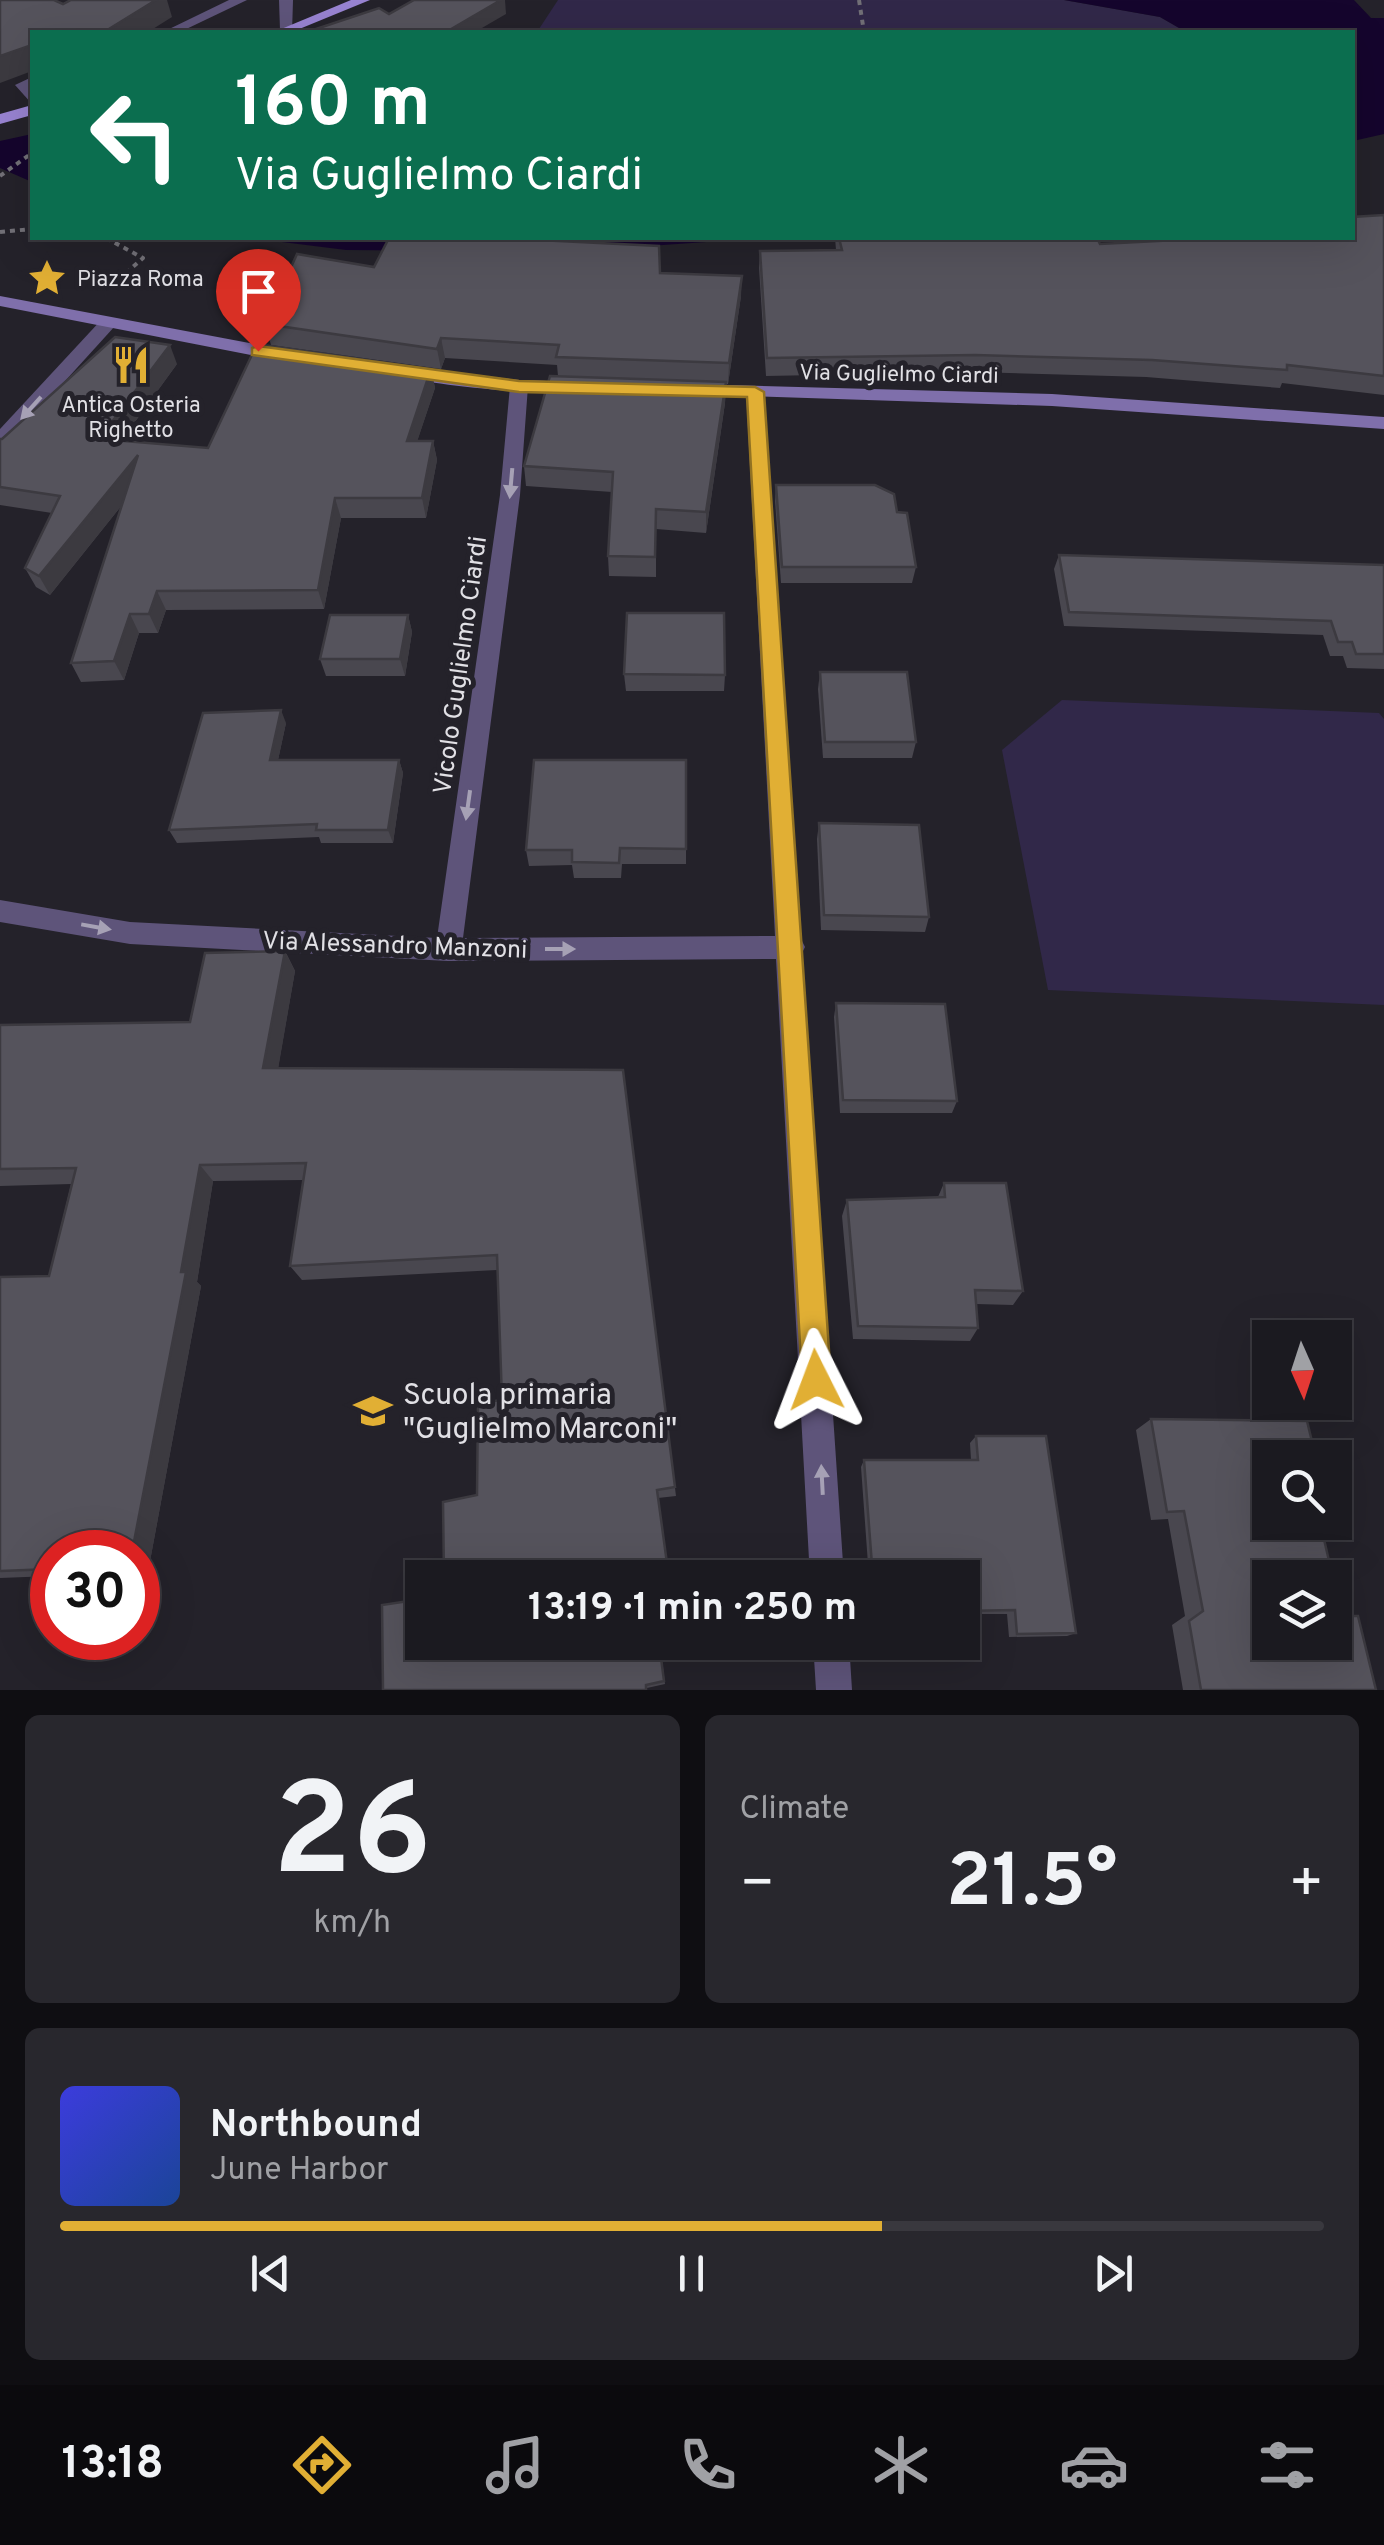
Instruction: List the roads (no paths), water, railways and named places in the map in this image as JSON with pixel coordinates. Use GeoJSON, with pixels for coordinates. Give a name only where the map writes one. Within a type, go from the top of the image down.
{"type":"FeatureCollection","features":[{"type":"Feature","properties":{"kind":"main road"},"geometry":{"type":"LineString","coordinates":[[287,30],[363,0]]}},
{"type":"Feature","properties":{"kind":"main road"},"geometry":{"type":"LineString","coordinates":[[0,119],[30,111]]}},
{"type":"Feature","properties":{"kind":"main road"},"geometry":{"type":"LineString","coordinates":[[0,301],[310,359]]}},
{"type":"Feature","properties":{"kind":"main road"},"geometry":{"type":"LineString","coordinates":[[382,369],[519,386],[598,388]]}},
{"type":"Feature","properties":{"kind":"main road","name":"Via Guglielmo Ciardi"},"geometry":{"type":"LineString","coordinates":[[676,390],[1052,400],[1384,422]]}},
{"type":"Feature","properties":{"kind":"street"},"geometry":{"type":"LineString","coordinates":[[174,30],[240,0]]}},
{"type":"Feature","properties":{"kind":"street"},"geometry":{"type":"LineString","coordinates":[[284,30],[286,0]]}},
{"type":"Feature","properties":{"kind":"street"},"geometry":{"type":"LineString","coordinates":[[0,441],[109,322]]}},
{"type":"Feature","properties":{"kind":"street","name":"Vicolo Guglielmo Ciardi"},"geometry":{"type":"LineString","coordinates":[[448,950],[510,495],[519,386]]}},
{"type":"Feature","properties":{"kind":"street"},"geometry":{"type":"LineString","coordinates":[[755,392],[792,947],[826,1560]]}},
{"type":"Feature","properties":{"kind":"street","name":"Via Alessandro Manzoni"},"geometry":{"type":"LineString","coordinates":[[0,911],[130,933],[448,950],[792,947]]}},
{"type":"Feature","properties":{"kind":"street"},"geometry":{"type":"LineString","coordinates":[[832,1660],[834,1690]]}},
{"type":"Feature","properties":{"kind":"place","name":"Piazza Roma"},"geometry":{"type":"Point","coordinates":[47,278]}},
{"type":"Feature","properties":{"kind":"place","name":"Antica Osteria Righetto"},"geometry":{"type":"Point","coordinates":[131,365]}},
{"type":"Feature","properties":{"kind":"place","name":"Scuola primaria \"Guglielmo Marconi\""},"geometry":{"type":"Point","coordinates":[373,1411]}}]}
